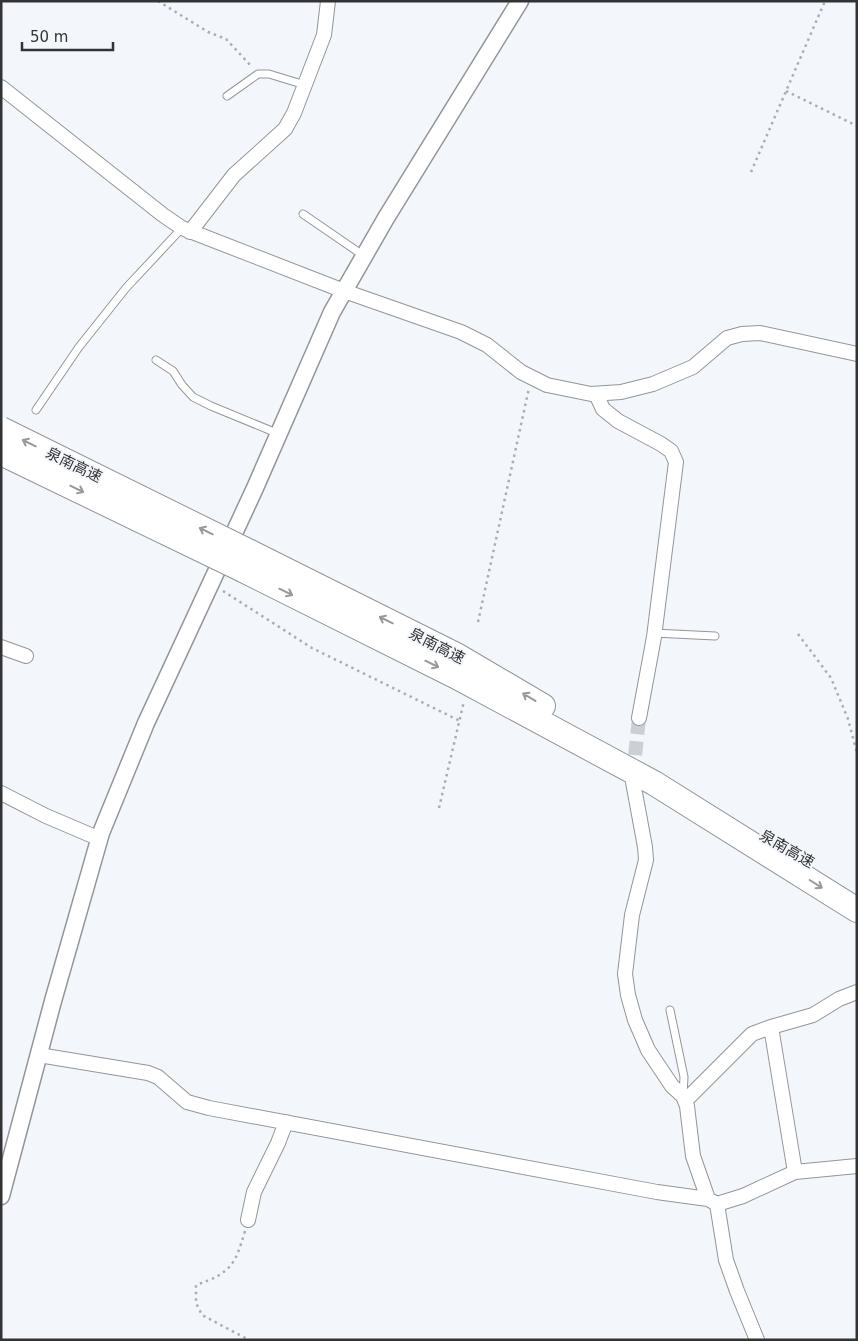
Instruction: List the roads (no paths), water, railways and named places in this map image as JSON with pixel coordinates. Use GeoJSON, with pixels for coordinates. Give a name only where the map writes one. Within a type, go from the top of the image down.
{"type":"FeatureCollection","features":[{"type":"Feature","properties":{"kind":"highway","name":"泉南高速"},"geometry":{"type":"LineString","coordinates":[[1,429],[654,784],[857,910]]}},
{"type":"Feature","properties":{"kind":"highway","name":"泉南高速"},"geometry":{"type":"LineString","coordinates":[[1,453],[458,656],[831,874],[857,892]]}},
{"type":"Feature","properties":{"kind":"street"},"geometry":{"type":"LineString","coordinates":[[1,1196],[38,1055],[100,839],[146,723],[279,434],[332,312],[364,256],[520,1]]}},
{"type":"Feature","properties":{"kind":"street"},"geometry":{"type":"LineString","coordinates":[[186,230],[234,175],[285,129],[294,113],[324,35],[332,3]]}},
{"type":"Feature","properties":{"kind":"street"},"geometry":{"type":"LineString","coordinates":[[1,86],[163,215],[186,230],[344,292],[461,332],[486,345],[521,372],[547,385],[596,394],[621,392],[653,384],[693,367],[727,338],[742,334],[760,333],[857,354]]}},
{"type":"Feature","properties":{"kind":"street"},"geometry":{"type":"LineString","coordinates":[[596,394],[603,409],[610,415],[671,451],[676,462],[654,633],[639,718]]}},
{"type":"Feature","properties":{"kind":"street"},"geometry":{"type":"LineString","coordinates":[[1,647],[26,656]]}},
{"type":"Feature","properties":{"kind":"street"},"geometry":{"type":"LineString","coordinates":[[633,782],[646,860],[632,915],[625,974],[628,995],[648,1050],[672,1086],[684,1099],[693,1156],[712,1202],[726,1260],[758,1340]]}},
{"type":"Feature","properties":{"kind":"street"},"geometry":{"type":"LineString","coordinates":[[1,793],[46,816],[100,839]]}},
{"type":"Feature","properties":{"kind":"street"},"geometry":{"type":"LineString","coordinates":[[684,1099],[752,1034],[813,1015],[839,999],[857,992]]}},
{"type":"Feature","properties":{"kind":"street"},"geometry":{"type":"LineString","coordinates":[[771,1027],[795,1172]]}},
{"type":"Feature","properties":{"kind":"street"},"geometry":{"type":"LineString","coordinates":[[38,1055],[158,1077],[187,1102],[210,1108],[712,1202],[744,1196],[795,1172],[857,1166]]}},
{"type":"Feature","properties":{"kind":"street"},"geometry":{"type":"LineString","coordinates":[[248,1220],[254,1192],[286,1122]]}},
{"type":"Feature","properties":{"kind":"lane"},"geometry":{"type":"LineString","coordinates":[[227,96],[258,74],[269,74],[305,85]]}},
{"type":"Feature","properties":{"kind":"lane"},"geometry":{"type":"LineString","coordinates":[[303,214],[364,256]]}},
{"type":"Feature","properties":{"kind":"lane"},"geometry":{"type":"LineString","coordinates":[[36,410],[79,347],[126,288],[186,230]]}},
{"type":"Feature","properties":{"kind":"lane"},"geometry":{"type":"LineString","coordinates":[[156,360],[173,371],[193,397],[279,434]]}},
{"type":"Feature","properties":{"kind":"lane"},"geometry":{"type":"LineString","coordinates":[[654,633],[715,636]]}},
{"type":"Feature","properties":{"kind":"lane"},"geometry":{"type":"LineString","coordinates":[[670,1010],[684,1077],[684,1099]]}},
{"type":"Feature","properties":{"kind":"tunnel"},"geometry":{"type":"LineString","coordinates":[[633,776],[639,718]]}}]}
